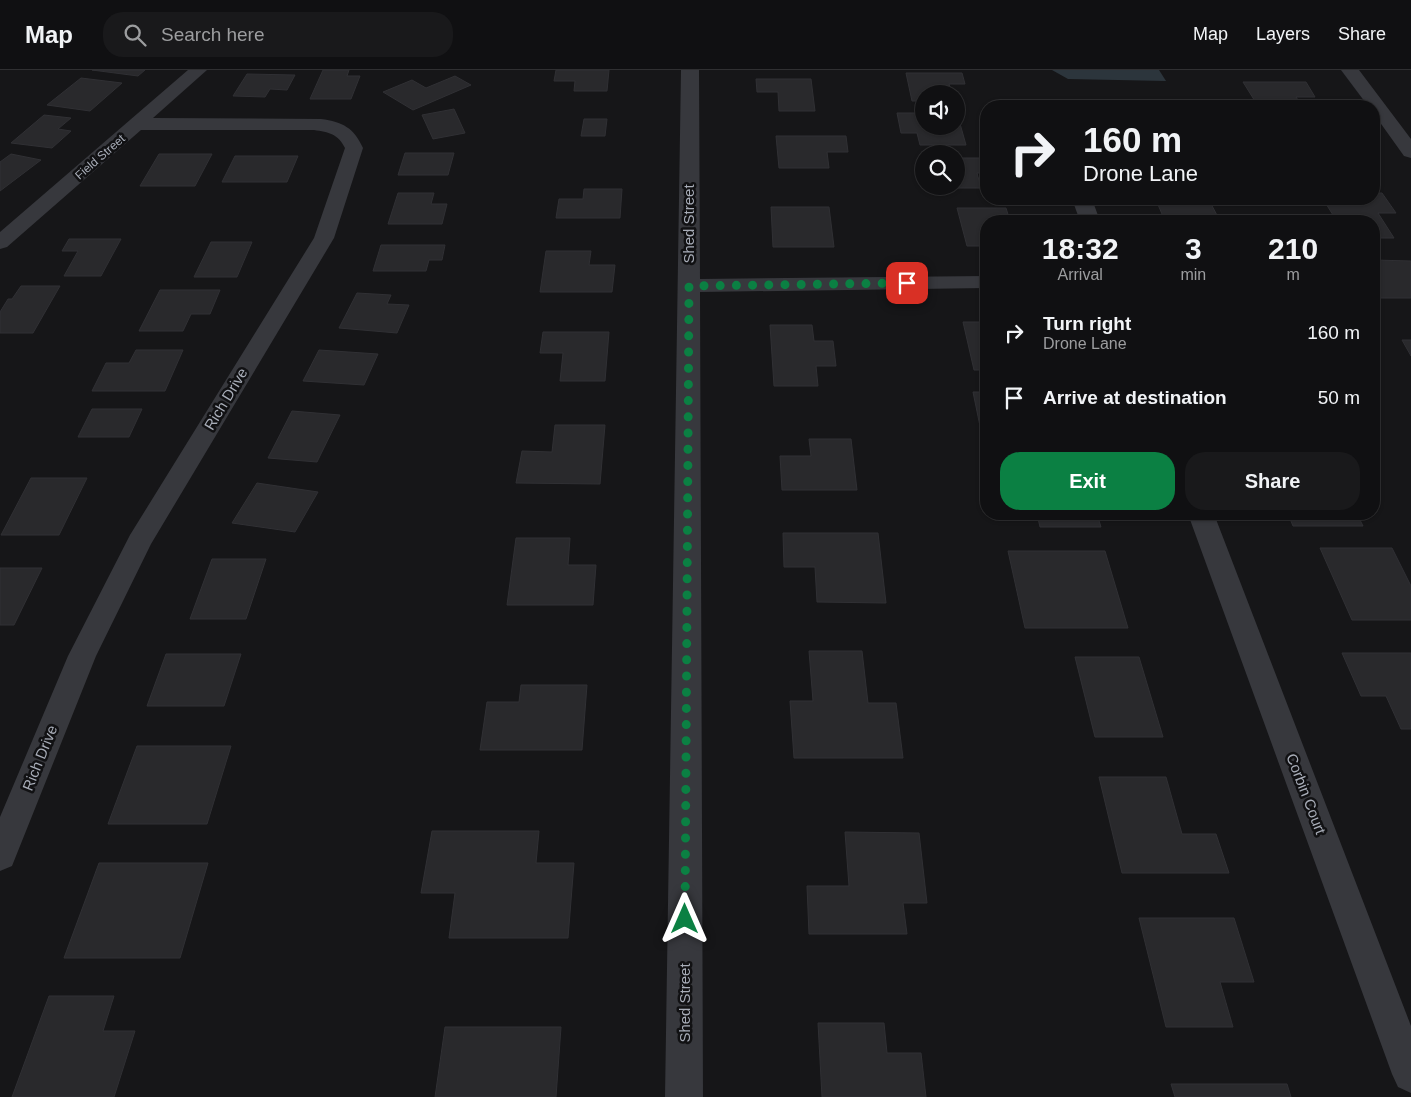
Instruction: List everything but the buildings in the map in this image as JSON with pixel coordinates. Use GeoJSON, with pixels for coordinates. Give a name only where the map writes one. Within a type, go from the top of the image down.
{"type":"FeatureCollection","features":[{"type":"Feature","properties":{"kind":"street","name":"Field Street"},"geometry":{"type":"LineString","coordinates":[[0,243],[139,124],[198,70]]}},
{"type":"Feature","properties":{"kind":"street","name":"Shed Street"},"geometry":{"type":"LineString","coordinates":[[684,1097],[690,70]]}},
{"type":"Feature","properties":{"kind":"street"},"geometry":{"type":"LineString","coordinates":[[1350,70],[1372,100]]}},
{"type":"Feature","properties":{"kind":"street"},"geometry":{"type":"LineString","coordinates":[[1380,110],[1411,152]]}},
{"type":"Feature","properties":{"kind":"street","name":"Rich Drive"},"geometry":{"type":"LineString","coordinates":[[0,856],[82,656],[139,542],[324,238],[354,148],[348,134],[335,127],[314,124],[139,124]]}},
{"type":"Feature","properties":{"kind":"street"},"geometry":{"type":"LineString","coordinates":[[689,286],[980,282]]}},
{"type":"Feature","properties":{"kind":"street","name":"Corbin Court"},"geometry":{"type":"LineString","coordinates":[[1203,520],[1411,1074]]}},
{"type":"Feature","properties":{"kind":"shaded area"},"geometry":{"type":"Polygon","coordinates":[[[1052,70],[1159,70],[1166,81],[1068,79],[1052,70]]]}},
{"type":"Feature","properties":{"kind":"route"},"geometry":{"type":"LineString","coordinates":[[685,919],[689,286],[907,283]]}}]}
